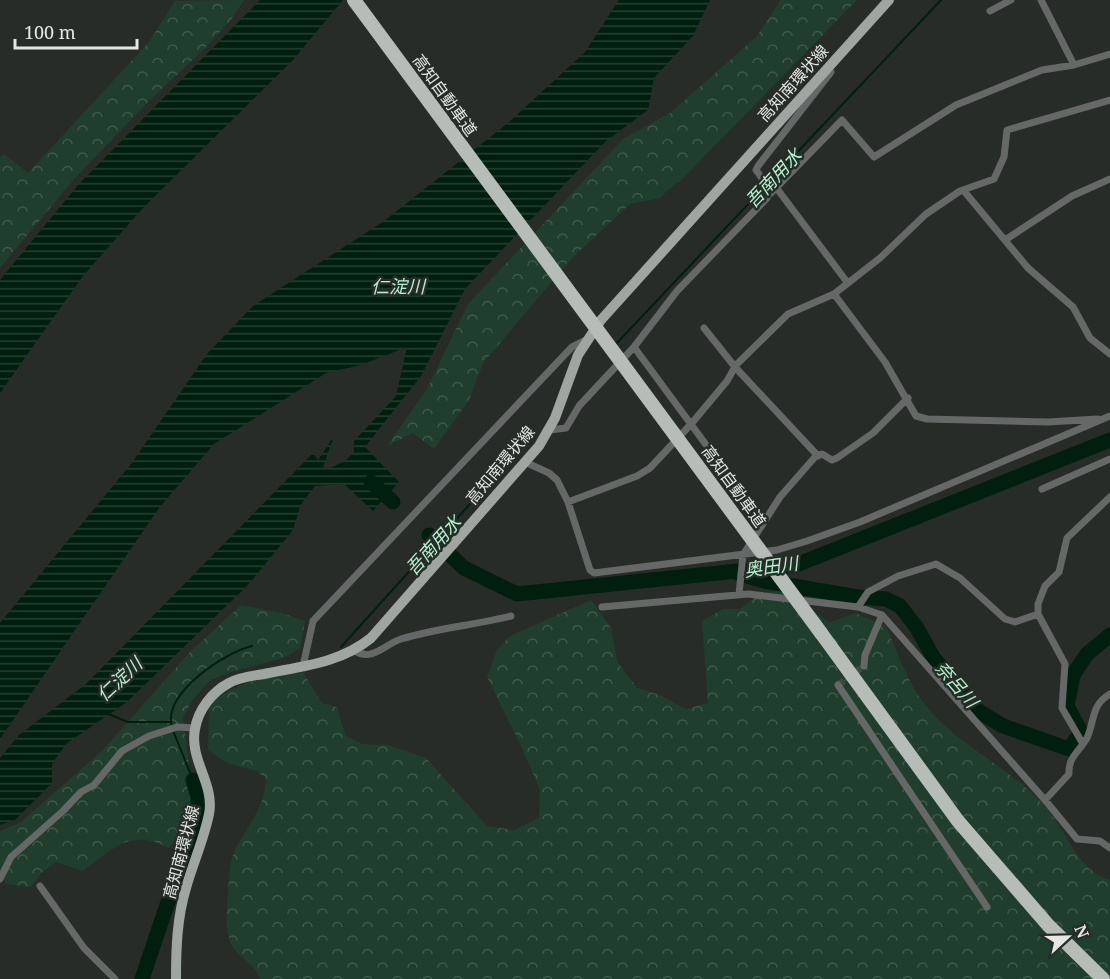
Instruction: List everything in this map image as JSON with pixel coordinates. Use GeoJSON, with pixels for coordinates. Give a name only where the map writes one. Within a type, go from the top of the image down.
{"type":"FeatureCollection","features":[{"type":"Feature","properties":{"kind":"highway","name":"高知自動車道"},"geometry":{"type":"LineString","coordinates":[[354,0],[958,821],[1048,925],[1103,979]]}},
{"type":"Feature","properties":{"kind":"main road","name":"高知南環状線"},"geometry":{"type":"LineString","coordinates":[[176,979],[176,947],[185,890],[210,813],[209,792],[197,762],[194,743],[195,728],[203,708],[214,693],[231,682],[332,661],[356,651],[371,638],[525,462],[550,430],[570,372],[586,340],[889,0]]}},
{"type":"Feature","properties":{"kind":"street"},"geometry":{"type":"LineString","coordinates":[[990,11],[1011,0]]}},
{"type":"Feature","properties":{"kind":"street"},"geometry":{"type":"LineString","coordinates":[[1041,0],[1074,65]]}},
{"type":"Feature","properties":{"kind":"street"},"geometry":{"type":"LineString","coordinates":[[847,282],[756,170],[869,21]]}},
{"type":"Feature","properties":{"kind":"street"},"geometry":{"type":"LineString","coordinates":[[550,430],[566,428],[579,406],[634,347],[677,291],[772,189],[842,120],[874,157],[956,105],[1042,70],[1074,65],[1110,54]]}},
{"type":"Feature","properties":{"kind":"street"},"geometry":{"type":"LineString","coordinates":[[568,502],[637,476],[650,468],[692,423],[727,381],[735,367],[788,314],[834,294],[880,258],[926,214],[964,191],[994,179],[1001,167],[1007,130],[1110,100]]}},
{"type":"Feature","properties":{"kind":"street"},"geometry":{"type":"LineString","coordinates":[[1005,240],[1072,196],[1110,179]]}},
{"type":"Feature","properties":{"kind":"street"},"geometry":{"type":"LineString","coordinates":[[964,191],[1028,268],[1066,300],[1090,338],[1110,354]]}},
{"type":"Feature","properties":{"kind":"street"},"geometry":{"type":"LineString","coordinates":[[834,294],[885,362],[908,398],[916,416],[927,419],[1048,422],[1109,419]]}},
{"type":"Feature","properties":{"kind":"street"},"geometry":{"type":"LineString","coordinates":[[705,328],[735,367],[818,456]]}},
{"type":"Feature","properties":{"kind":"street"},"geometry":{"type":"LineString","coordinates":[[303,666],[313,621],[572,347],[586,340]]}},
{"type":"Feature","properties":{"kind":"street"},"geometry":{"type":"LineString","coordinates":[[634,347],[763,522]]}},
{"type":"Feature","properties":{"kind":"street"},"geometry":{"type":"LineString","coordinates":[[739,594],[743,555],[781,496],[818,456],[822,454],[832,460],[837,458],[873,433],[908,398]]}},
{"type":"Feature","properties":{"kind":"street"},"geometry":{"type":"LineString","coordinates":[[525,462],[557,480],[568,502],[590,570],[594,573],[777,550],[831,534],[1109,419]]}},
{"type":"Feature","properties":{"kind":"street"},"geometry":{"type":"LineString","coordinates":[[1042,489],[1110,459]]}},
{"type":"Feature","properties":{"kind":"street"},"geometry":{"type":"LineString","coordinates":[[1083,744],[1062,708],[1065,664],[1038,614],[1038,604],[1045,586],[1059,572],[1067,538],[1110,496]]}},
{"type":"Feature","properties":{"kind":"street"},"geometry":{"type":"LineString","coordinates":[[858,607],[868,592],[898,576],[936,564],[960,578],[1005,619],[1015,622],[1038,614]]}},
{"type":"Feature","properties":{"kind":"street"},"geometry":{"type":"LineString","coordinates":[[781,599],[795,590]]}},
{"type":"Feature","properties":{"kind":"street"},"geometry":{"type":"LineString","coordinates":[[602,607],[739,594],[858,607],[882,615],[1077,839],[1100,841],[1110,848]]}},
{"type":"Feature","properties":{"kind":"street"},"geometry":{"type":"LineString","coordinates":[[864,666],[865,655],[882,615]]}},
{"type":"Feature","properties":{"kind":"street"},"geometry":{"type":"LineString","coordinates":[[356,651],[362,656],[370,656],[402,639],[511,616]]}},
{"type":"Feature","properties":{"kind":"street"},"geometry":{"type":"LineString","coordinates":[[838,685],[987,907]]}},
{"type":"Feature","properties":{"kind":"street"},"geometry":{"type":"LineString","coordinates":[[1045,800],[1069,774],[1068,762],[1083,744],[1094,710],[1100,700],[1110,694]]}},
{"type":"Feature","properties":{"kind":"street"},"geometry":{"type":"LineString","coordinates":[[0,879],[11,857],[81,792],[94,785],[122,751],[150,736],[168,730],[186,726],[195,728]]}},
{"type":"Feature","properties":{"kind":"street"},"geometry":{"type":"LineString","coordinates":[[40,886],[84,948],[115,979]]}},
{"type":"Feature","properties":{"kind":"green space"},"geometry":{"type":"Polygon","coordinates":[[[244,0],[231,20],[203,50],[150,100],[75,178],[0,268],[0,157],[4,154],[28,173],[149,42],[175,1],[244,0]]]}},
{"type":"Feature","properties":{"kind":"green space"},"geometry":{"type":"Polygon","coordinates":[[[781,0],[857,0],[686,175],[659,198],[630,204],[572,258],[483,363],[469,400],[434,449],[413,433],[387,446],[427,389],[468,304],[623,139],[670,113],[756,37],[781,0]]]}},
{"type":"Feature","properties":{"kind":"green space"},"geometry":{"type":"Polygon","coordinates":[[[787,590],[829,623],[855,613],[886,626],[916,692],[929,710],[962,740],[1033,794],[1048,810],[1081,860],[1099,875],[1110,880],[1110,979],[260,979],[252,966],[232,946],[227,927],[231,862],[240,841],[258,811],[265,790],[265,778],[257,771],[227,763],[208,750],[209,705],[221,696],[253,681],[302,671],[322,703],[337,707],[345,735],[362,744],[388,745],[426,758],[487,826],[514,830],[539,818],[540,790],[487,677],[497,650],[510,636],[591,600],[611,628],[617,661],[637,688],[660,695],[686,709],[708,703],[702,621],[723,609],[740,609],[761,593],[787,590]]]}},
{"type":"Feature","properties":{"kind":"green space"},"geometry":{"type":"Polygon","coordinates":[[[241,605],[282,613],[305,621],[300,648],[283,658],[210,680],[193,699],[183,717],[193,795],[190,818],[169,848],[155,842],[133,840],[114,848],[83,871],[56,862],[41,873],[31,887],[6,884],[0,870],[0,831],[21,822],[102,751],[190,652],[241,605]]]}},
{"type":"Feature","properties":{"kind":"water"},"geometry":{"type":"Polygon","coordinates":[[[260,0],[343,0],[293,60],[143,208],[83,276],[0,393],[0,280],[78,185],[260,0]]]}},
{"type":"Feature","properties":{"kind":"water","name":"仁淀川"},"geometry":{"type":"Polygon","coordinates":[[[619,0],[710,0],[693,36],[654,78],[648,110],[606,141],[465,289],[421,376],[365,447],[399,482],[373,511],[344,484],[315,486],[301,504],[293,530],[248,585],[127,702],[66,744],[52,764],[52,783],[15,820],[0,825],[0,758],[19,735],[86,684],[313,453],[318,460],[334,436],[323,467],[328,469],[345,461],[354,452],[354,441],[396,396],[407,347],[361,365],[326,373],[214,444],[159,508],[0,739],[0,623],[131,464],[207,354],[253,306],[384,221],[508,123],[585,52],[619,0]]]}},
{"type":"Feature","properties":{"kind":"waterway","name":"吾南用水"},"geometry":{"type":"LineString","coordinates":[[616,344],[941,0]]}},
{"type":"Feature","properties":{"kind":"waterway","name":"奥田川"},"geometry":{"type":"LineString","coordinates":[[429,535],[464,568],[517,594],[796,565],[1110,440]]}},
{"type":"Feature","properties":{"kind":"waterway","name":"吾南用水"},"geometry":{"type":"LineString","coordinates":[[341,647],[525,443]]}},
{"type":"Feature","properties":{"kind":"waterway","name":"奥田川"},"geometry":{"type":"LineString","coordinates":[[371,482],[393,502]]}},
{"type":"Feature","properties":{"kind":"waterway","name":"奈呂川"},"geometry":{"type":"LineString","coordinates":[[738,573],[764,581],[858,597],[886,599],[900,606],[917,628],[933,657],[977,710],[1003,726],[1069,749],[1081,732],[1067,706],[1073,675],[1087,654],[1110,635]]}},
{"type":"Feature","properties":{"kind":"waterway"},"geometry":{"type":"LineString","coordinates":[[172,726],[172,713],[177,700],[186,688],[198,676],[227,656],[252,646]]}},
{"type":"Feature","properties":{"kind":"waterway"},"geometry":{"type":"LineString","coordinates":[[106,713],[128,722],[171,722]]}},
{"type":"Feature","properties":{"kind":"waterway"},"geometry":{"type":"LineString","coordinates":[[174,733],[193,780]]}},
{"type":"Feature","properties":{"kind":"waterway"},"geometry":{"type":"LineString","coordinates":[[142,979],[198,813],[198,797],[193,780]]}},
{"type":"Feature","properties":{"kind":"tunnel"},"geometry":{"type":"LineString","coordinates":[[838,685],[864,666]]}}]}
